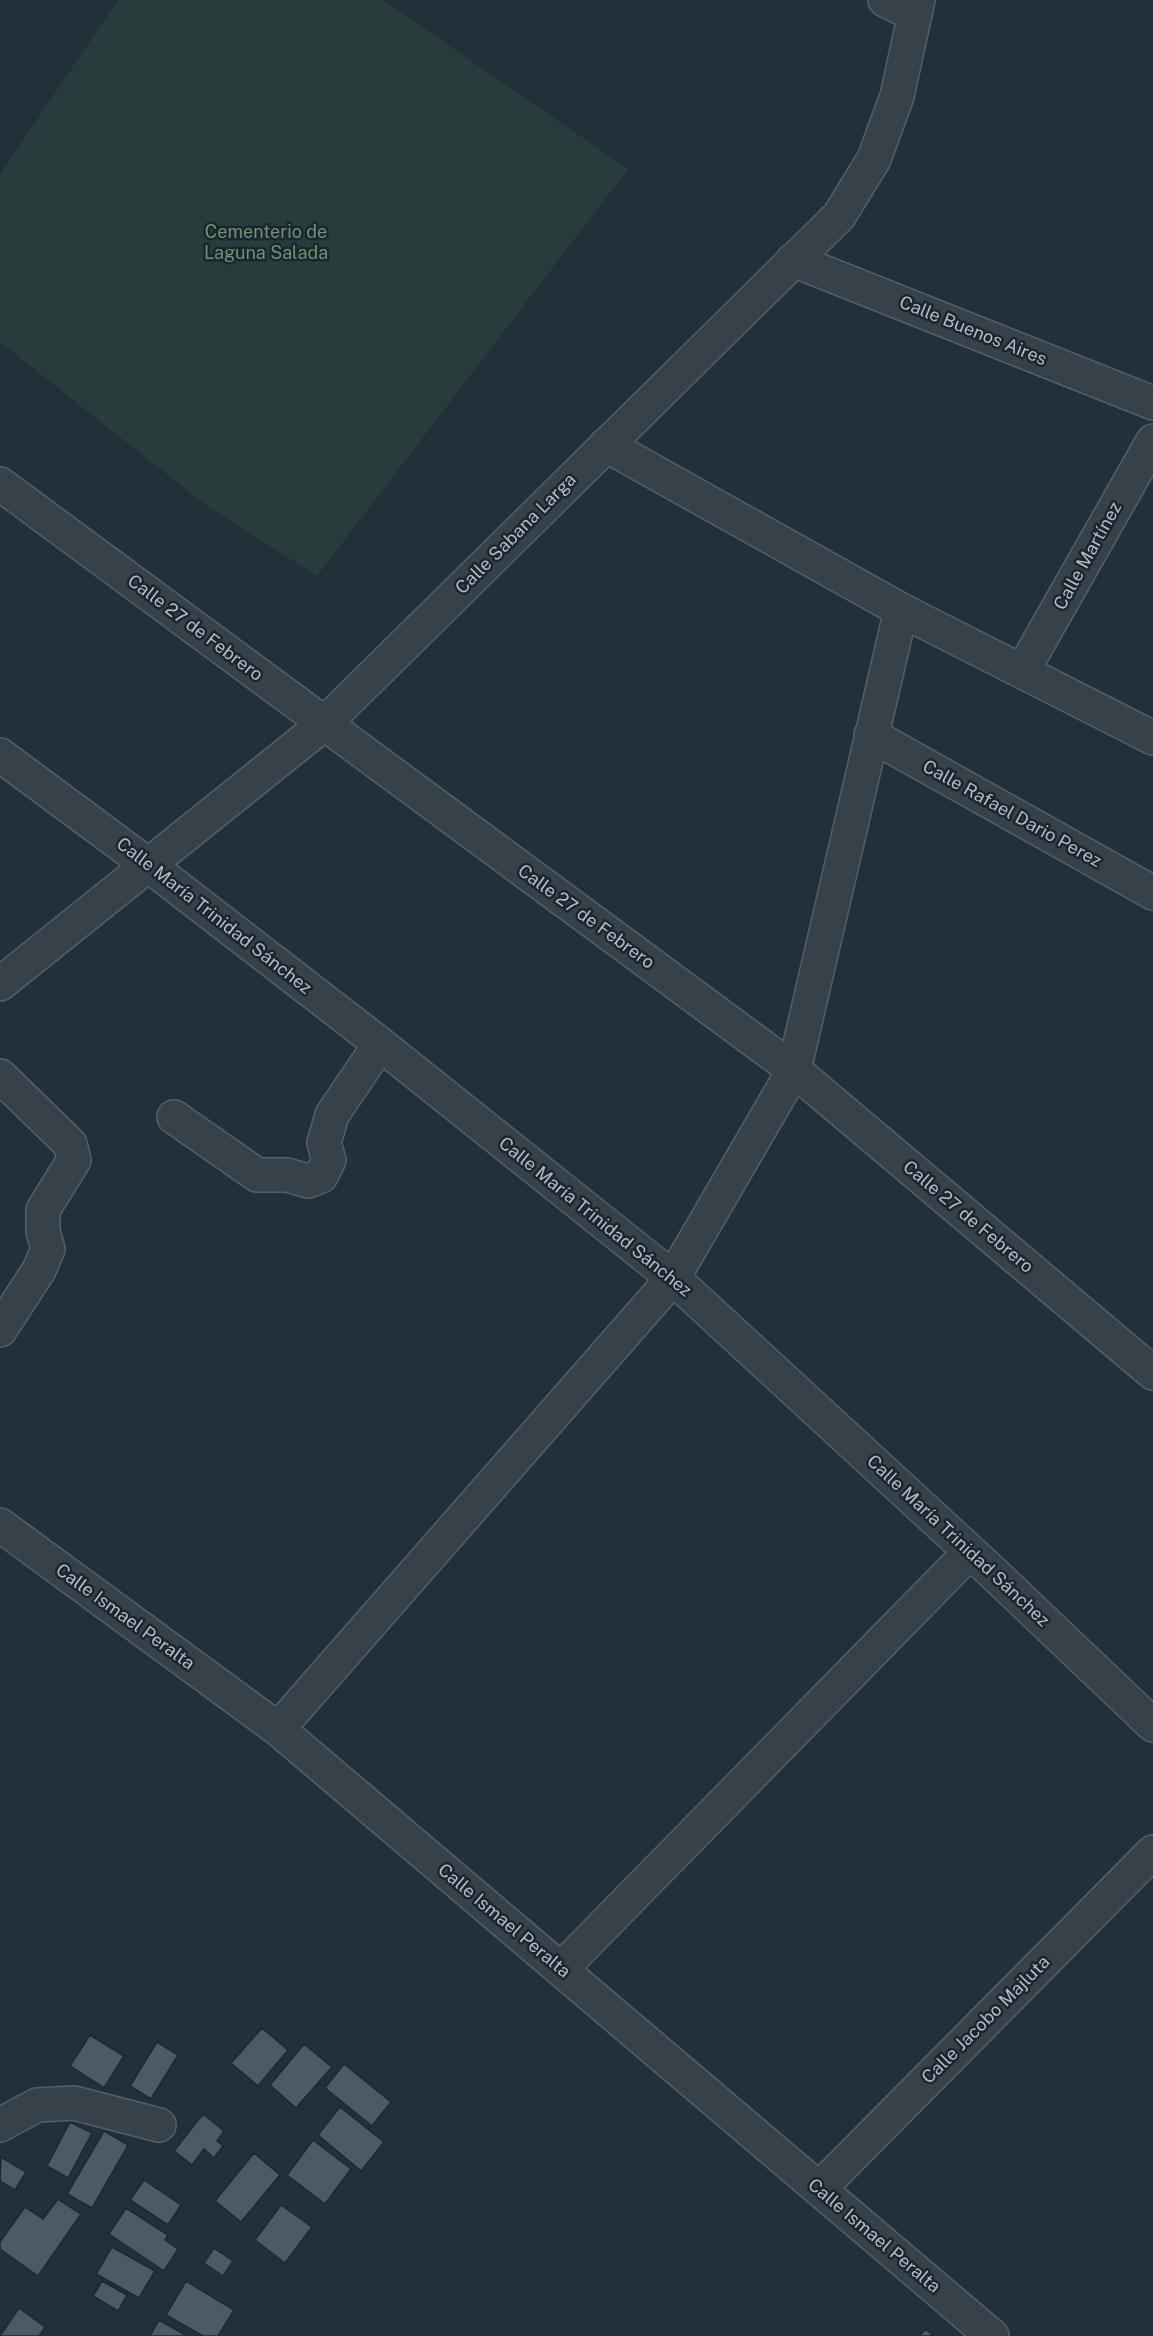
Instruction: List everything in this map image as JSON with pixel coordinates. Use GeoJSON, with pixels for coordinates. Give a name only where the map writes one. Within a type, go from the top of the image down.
{"type":"FeatureCollection","features":[{"type":"Feature","properties":{"kind":"street"},"geometry":{"type":"LineString","coordinates":[[885,0],[917,7]]}},
{"type":"Feature","properties":{"kind":"street","name":"Calle Sabana Larga"},"geometry":{"type":"LineString","coordinates":[[0,984],[324,724],[839,216],[874,159],[897,96],[917,7]]}},
{"type":"Feature","properties":{"kind":"street","name":"Calle Buenos Aires"},"geometry":{"type":"LineString","coordinates":[[793,260],[1153,403]]}},
{"type":"Feature","properties":{"kind":"street","name":"Calle Martínez"},"geometry":{"type":"LineString","coordinates":[[1023,670],[1153,441]]}},
{"type":"Feature","properties":{"kind":"street"},"geometry":{"type":"LineString","coordinates":[[606,445],[901,610],[1153,738]]}},
{"type":"Feature","properties":{"kind":"street","name":"Calle 27 de Febrero"},"geometry":{"type":"LineString","coordinates":[[0,484],[794,1070],[1153,1373]]}},
{"type":"Feature","properties":{"kind":"street"},"geometry":{"type":"LineString","coordinates":[[278,1729],[673,1278],[794,1070],[901,610]]}},
{"type":"Feature","properties":{"kind":"street","name":"Calle Rafael Dario Perez"},"geometry":{"type":"LineString","coordinates":[[872,735],[1153,893]]}},
{"type":"Feature","properties":{"kind":"street","name":"Calle María Trinidad Sánchez"},"geometry":{"type":"LineString","coordinates":[[0,754],[380,1044],[673,1278],[970,1552],[1153,1725]]}},
{"type":"Feature","properties":{"kind":"street"},"geometry":{"type":"LineString","coordinates":[[174,1117],[257,1175],[287,1175],[308,1181],[321,1176],[328,1160],[324,1143],[332,1115],[380,1044]]}},
{"type":"Feature","properties":{"kind":"street"},"geometry":{"type":"LineString","coordinates":[[0,1076],[70,1144],[74,1160],[43,1210],[43,1231],[48,1250],[39,1270],[0,1330]]}},
{"type":"Feature","properties":{"kind":"street","name":"Calle Ismael Peralta"},"geometry":{"type":"LineString","coordinates":[[0,1525],[278,1729],[992,2336]]}},
{"type":"Feature","properties":{"kind":"street"},"geometry":{"type":"LineString","coordinates":[[561,1970],[970,1552]]}},
{"type":"Feature","properties":{"kind":"street","name":"Calle Jacobo Majluta"},"geometry":{"type":"LineString","coordinates":[[819,2189],[1153,1852]]}},
{"type":"Feature","properties":{"kind":"street"},"geometry":{"type":"LineString","coordinates":[[0,2125],[37,2105],[74,2103],[159,2125]]}},
{"type":"Feature","properties":{"kind":"green space","name":"Cementerio de Laguna Salada"},"geometry":{"type":"Polygon","coordinates":[[[118,0],[383,0],[628,169],[317,576],[207,506],[0,342],[0,174],[118,0]]]}},
{"type":"Feature","properties":{"kind":"building"},"geometry":{"type":"Polygon","coordinates":[[[262,2028],[288,2050],[258,2086],[231,2063],[262,2028]]]}},
{"type":"Feature","properties":{"kind":"building"},"geometry":{"type":"Polygon","coordinates":[[[90,2035],[124,2056],[104,2088],[70,2066],[90,2035]]]}},
{"type":"Feature","properties":{"kind":"building"},"geometry":{"type":"Polygon","coordinates":[[[157,2042],[178,2055],[151,2099],[130,2086],[157,2042]]]}},
{"type":"Feature","properties":{"kind":"building"},"geometry":{"type":"Polygon","coordinates":[[[304,2044],[332,2067],[296,2108],[270,2085],[304,2044]]]}},
{"type":"Feature","properties":{"kind":"building"},"geometry":{"type":"Polygon","coordinates":[[[344,2064],[391,2102],[372,2126],[325,2088],[344,2064]]]}},
{"type":"Feature","properties":{"kind":"building"},"geometry":{"type":"Polygon","coordinates":[[[340,2107],[384,2142],[361,2171],[318,2135],[340,2107]]]}},
{"type":"Feature","properties":{"kind":"building"},"geometry":{"type":"Polygon","coordinates":[[[203,2114],[224,2131],[217,2141],[223,2146],[214,2158],[204,2149],[192,2165],[174,2151],[203,2114]]]}},
{"type":"Feature","properties":{"kind":"building"},"geometry":{"type":"Polygon","coordinates":[[[70,2122],[92,2133],[68,2178],[47,2166],[70,2122]]]}},
{"type":"Feature","properties":{"kind":"building"},"geometry":{"type":"Polygon","coordinates":[[[104,2131],[128,2145],[92,2208],[67,2194],[104,2131]]]}},
{"type":"Feature","properties":{"kind":"building"},"geometry":{"type":"Polygon","coordinates":[[[313,2140],[351,2169],[325,2204],[287,2175],[313,2140]]]}},
{"type":"Feature","properties":{"kind":"building"},"geometry":{"type":"Polygon","coordinates":[[[254,2153],[280,2175],[241,2222],[215,2201],[254,2153]]]}},
{"type":"Feature","properties":{"kind":"building"},"geometry":{"type":"Polygon","coordinates":[[[1,2157],[26,2172],[15,2190],[0,2181],[1,2157]]]}},
{"type":"Feature","properties":{"kind":"building"},"geometry":{"type":"Polygon","coordinates":[[[144,2180],[181,2205],[168,2225],[130,2200],[144,2180]]]}},
{"type":"Feature","properties":{"kind":"building"},"geometry":{"type":"Polygon","coordinates":[[[58,2199],[81,2214],[38,2276],[0,2249],[0,2242],[25,2207],[43,2219],[58,2199]]]}},
{"type":"Feature","properties":{"kind":"building"},"geometry":{"type":"Polygon","coordinates":[[[281,2205],[312,2227],[285,2263],[255,2240],[281,2205]]]}},
{"type":"Feature","properties":{"kind":"building"},"geometry":{"type":"Polygon","coordinates":[[[126,2208],[168,2235],[165,2240],[178,2249],[164,2271],[109,2234],[126,2208]]]}},
{"type":"Feature","properties":{"kind":"building"},"geometry":{"type":"Polygon","coordinates":[[[112,2247],[155,2271],[139,2298],[96,2274],[112,2247]]]}},
{"type":"Feature","properties":{"kind":"building"},"geometry":{"type":"Polygon","coordinates":[[[214,2248],[233,2261],[223,2276],[204,2263],[214,2248]]]}},
{"type":"Feature","properties":{"kind":"building"},"geometry":{"type":"Polygon","coordinates":[[[102,2281],[127,2295],[118,2311],[93,2296],[102,2281]]]}},
{"type":"Feature","properties":{"kind":"building"},"geometry":{"type":"Polygon","coordinates":[[[186,2281],[234,2310],[218,2336],[203,2336],[166,2315],[186,2281]]]}},
{"type":"Feature","properties":{"kind":"building"},"geometry":{"type":"Polygon","coordinates":[[[19,2308],[45,2327],[39,2336],[0,2336],[19,2308]]]}},
{"type":"Feature","properties":{"kind":"building"},"geometry":{"type":"Polygon","coordinates":[[[159,2320],[187,2336],[150,2336],[159,2320]]]}},
{"type":"Feature","properties":{"kind":"building"},"geometry":{"type":"Polygon","coordinates":[[[926,2329],[933,2336],[919,2336],[926,2329]]]}}]}
